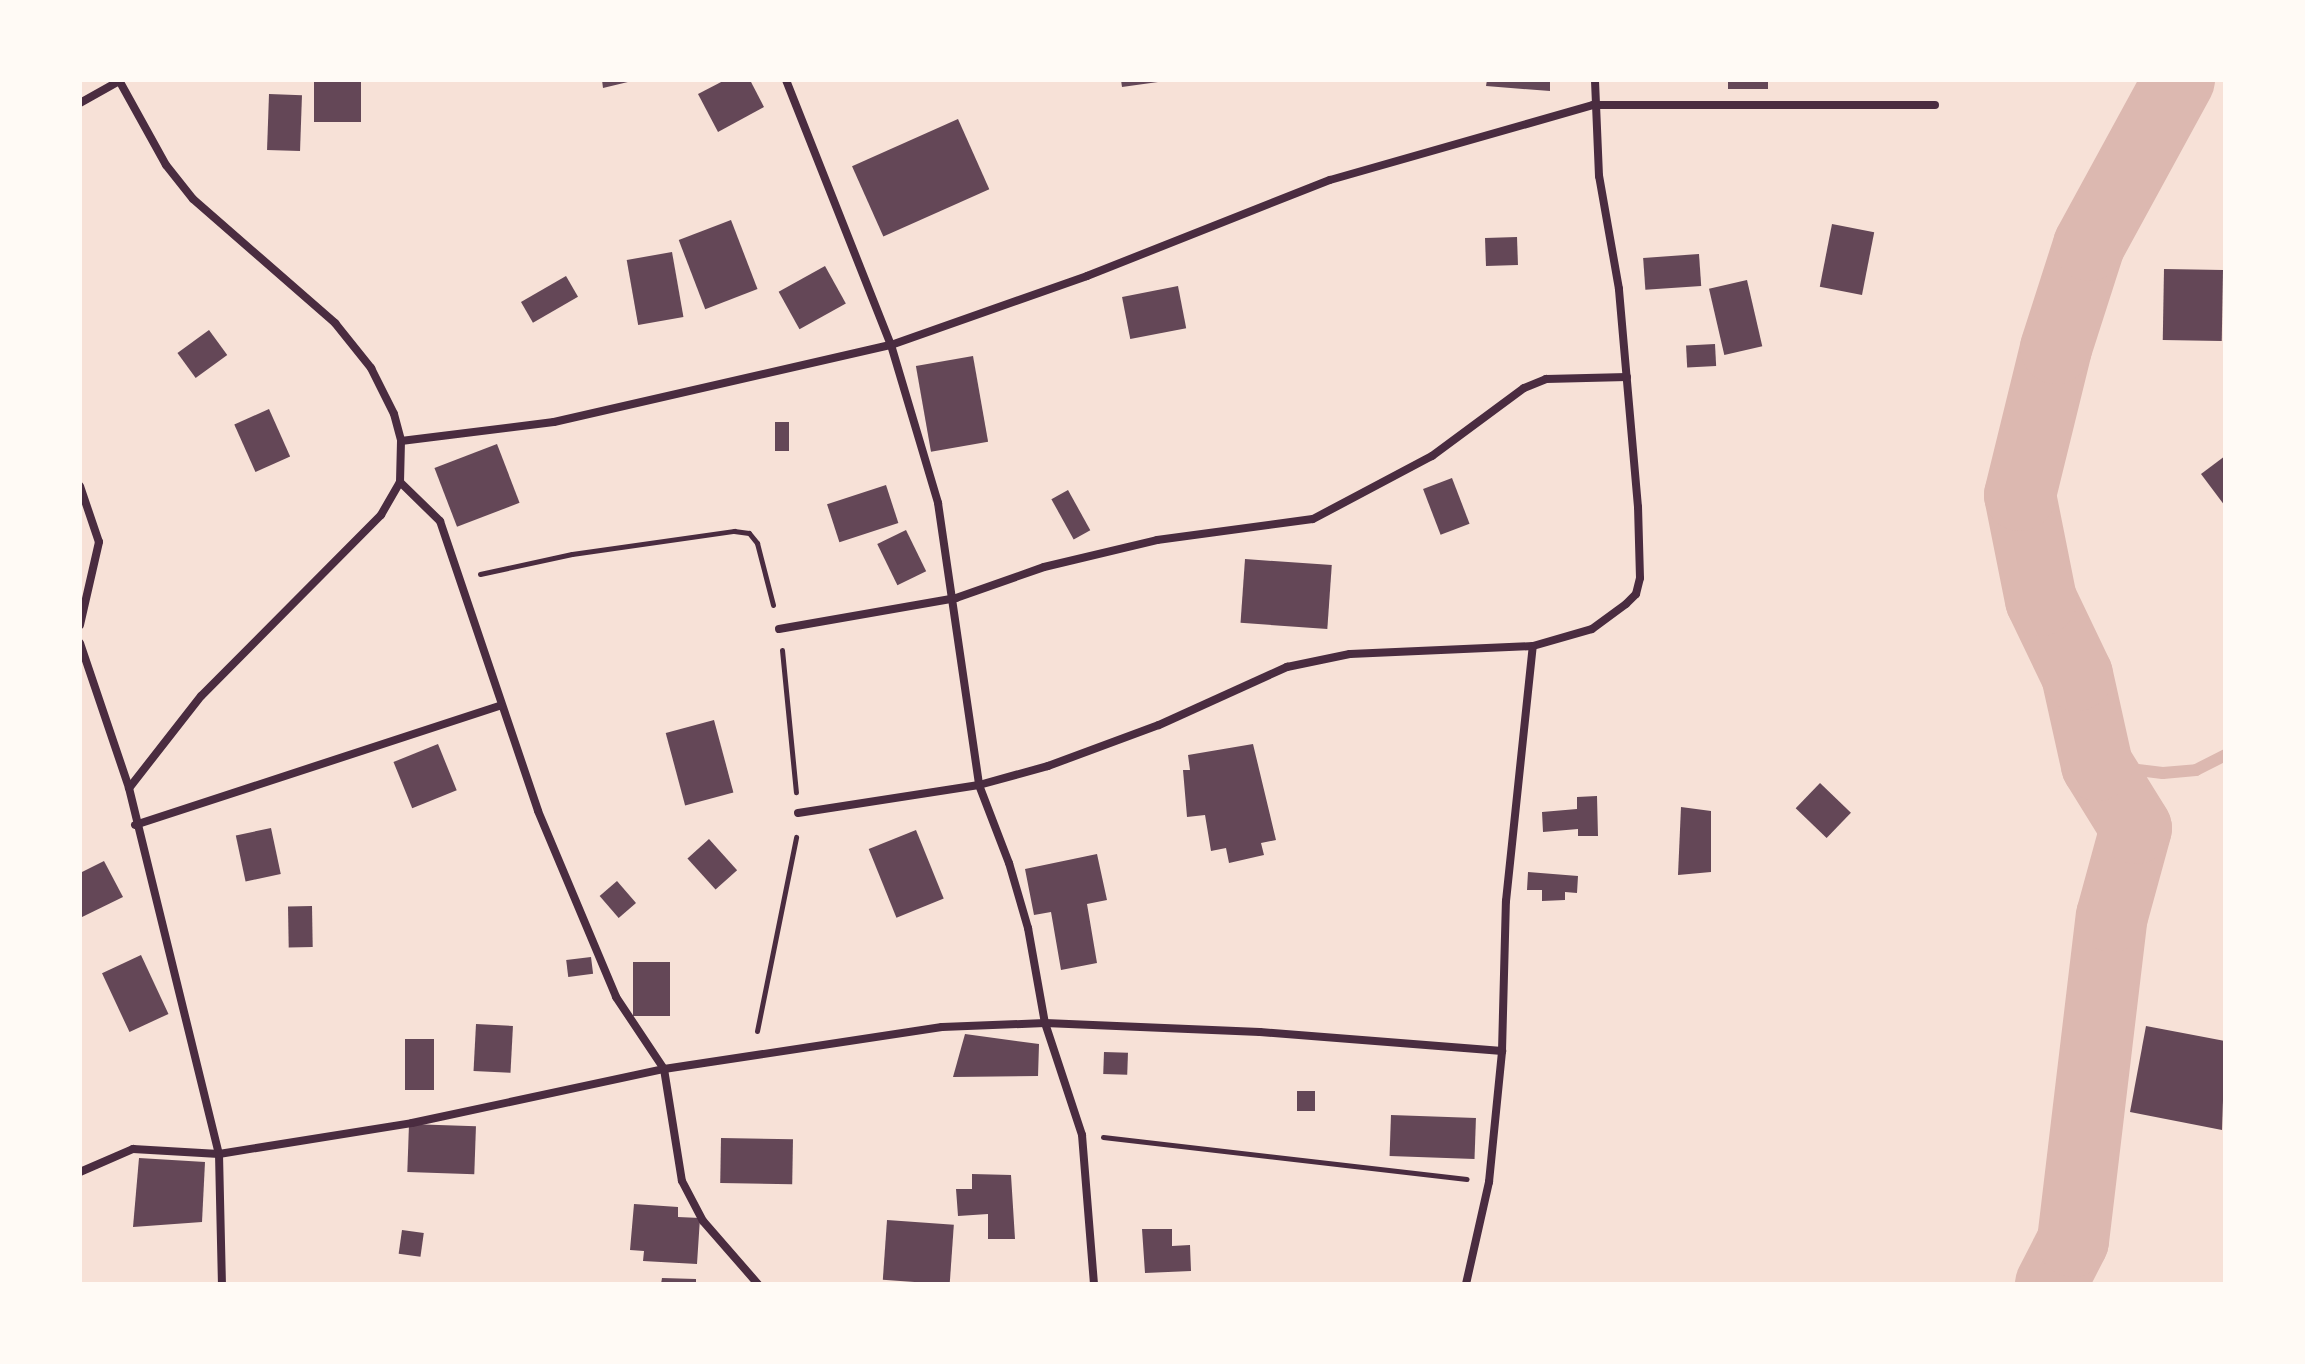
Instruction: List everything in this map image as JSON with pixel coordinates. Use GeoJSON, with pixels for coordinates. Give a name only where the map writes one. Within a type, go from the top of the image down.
{"type":"FeatureCollection","features":[{"type":"Feature","properties":{"kind":"street"},"geometry":{"type":"LineString","coordinates":[[786,80],[891,345],[938,503],[956,598],[979,785],[1028,928],[1045,1023],[1082,1135],[1094,1284]]}},
{"type":"Feature","properties":{"kind":"street"},"geometry":{"type":"LineString","coordinates":[[798,813],[979,785],[1159,725],[1287,667],[1350,654],[1533,646],[1592,629],[1636,594],[1638,507],[1627,377],[1593,105],[1595,80]]}},
{"type":"Feature","properties":{"kind":"street"},"geometry":{"type":"LineString","coordinates":[[80,103],[120,81],[166,165],[193,199],[335,323],[371,368],[394,414],[401,441],[400,482],[381,515],[201,696],[129,788]]}},
{"type":"Feature","properties":{"kind":"street"},"geometry":{"type":"LineString","coordinates":[[401,441],[554,422],[891,345],[1087,276],[1330,180],[1593,105],[1935,105]]}},
{"type":"Feature","properties":{"kind":"street"},"geometry":{"type":"LineString","coordinates":[[779,629],[956,598],[1044,567],[1157,540],[1313,519],[1432,456],[1524,388],[1546,379],[1627,377]]}},
{"type":"Feature","properties":{"kind":"street"},"geometry":{"type":"LineString","coordinates":[[400,482],[440,521],[499,706],[616,997],[664,1069],[682,1181],[703,1221],[758,1284]]}},
{"type":"Feature","properties":{"kind":"street"},"geometry":{"type":"LineString","coordinates":[[80,486],[99,542],[80,625]]}},
{"type":"Feature","properties":{"kind":"street"},"geometry":{"type":"LineString","coordinates":[[80,643],[129,788],[135,825],[219,1154],[222,1284]]}},
{"type":"Feature","properties":{"kind":"street"},"geometry":{"type":"LineString","coordinates":[[1466,1284],[1489,1182],[1502,1051],[1506,901],[1533,646]]}},
{"type":"Feature","properties":{"kind":"street"},"geometry":{"type":"LineString","coordinates":[[135,825],[499,706]]}},
{"type":"Feature","properties":{"kind":"street"},"geometry":{"type":"LineString","coordinates":[[80,1172],[133,1149],[219,1154],[412,1123],[664,1069],[942,1027],[1045,1023],[1260,1032],[1502,1051]]}},
{"type":"Feature","properties":{"kind":"path"},"geometry":{"type":"LineString","coordinates":[[458,579],[707,532],[749,533],[757,543],[779,629],[798,813],[791,879],[752,1056]]}},
{"type":"Feature","properties":{"kind":"path"},"geometry":{"type":"LineString","coordinates":[[1082,1135],[1489,1182]]}},
{"type":"Feature","properties":{"kind":"building"},"geometry":{"type":"Polygon","coordinates":[[[314,80],[361,80],[361,122],[314,122],[314,80]]]}},
{"type":"Feature","properties":{"kind":"building"},"geometry":{"type":"Polygon","coordinates":[[[602,80],[632,80],[632,81],[603,88],[602,80]]]}},
{"type":"Feature","properties":{"kind":"building"},"geometry":{"type":"Polygon","coordinates":[[[725,80],[750,80],[764,107],[718,132],[698,94],[725,80]]]}},
{"type":"Feature","properties":{"kind":"building"},"geometry":{"type":"Polygon","coordinates":[[[1121,80],[1158,80],[1158,82],[1122,87],[1121,80]]]}},
{"type":"Feature","properties":{"kind":"building"},"geometry":{"type":"Polygon","coordinates":[[[1487,80],[1550,80],[1550,91],[1486,86],[1487,80]]]}},
{"type":"Feature","properties":{"kind":"building"},"geometry":{"type":"Polygon","coordinates":[[[1728,80],[1768,80],[1768,89],[1728,89],[1728,80]]]}},
{"type":"Feature","properties":{"kind":"building"},"geometry":{"type":"Polygon","coordinates":[[[269,94],[302,95],[300,151],[267,150],[269,94]]]}},
{"type":"Feature","properties":{"kind":"building"},"geometry":{"type":"Polygon","coordinates":[[[958,119],[989,189],[883,237],[852,166],[958,119]]]}},
{"type":"Feature","properties":{"kind":"building"},"geometry":{"type":"Polygon","coordinates":[[[731,220],[758,289],[705,309],[679,240],[731,220]]]}},
{"type":"Feature","properties":{"kind":"building"},"geometry":{"type":"Polygon","coordinates":[[[1832,224],[1874,232],[1862,295],[1820,287],[1832,224]]]}},
{"type":"Feature","properties":{"kind":"building"},"geometry":{"type":"Polygon","coordinates":[[[1517,237],[1518,265],[1486,266],[1485,238],[1517,237]]]}},
{"type":"Feature","properties":{"kind":"building"},"geometry":{"type":"Polygon","coordinates":[[[672,252],[683,317],[638,325],[627,260],[672,252]]]}},
{"type":"Feature","properties":{"kind":"building"},"geometry":{"type":"Polygon","coordinates":[[[1699,254],[1701,286],[1645,290],[1643,258],[1699,254]]]}},
{"type":"Feature","properties":{"kind":"building"},"geometry":{"type":"Polygon","coordinates":[[[825,266],[846,304],[799,329],[779,292],[825,266]]]}},
{"type":"Feature","properties":{"kind":"building"},"geometry":{"type":"Polygon","coordinates":[[[2164,269],[2223,270],[2222,341],[2163,340],[2164,269]]]}},
{"type":"Feature","properties":{"kind":"building"},"geometry":{"type":"Polygon","coordinates":[[[566,276],[578,297],[533,323],[521,302],[566,276]]]}},
{"type":"Feature","properties":{"kind":"building"},"geometry":{"type":"Polygon","coordinates":[[[1747,280],[1762,346],[1724,355],[1709,289],[1747,280]]]}},
{"type":"Feature","properties":{"kind":"building"},"geometry":{"type":"Polygon","coordinates":[[[1178,286],[1186,328],[1130,339],[1122,297],[1178,286]]]}},
{"type":"Feature","properties":{"kind":"building"},"geometry":{"type":"Polygon","coordinates":[[[209,330],[227,355],[196,378],[177,353],[209,330]]]}},
{"type":"Feature","properties":{"kind":"building"},"geometry":{"type":"Polygon","coordinates":[[[1715,344],[1716,366],[1687,367],[1686,346],[1715,344]]]}},
{"type":"Feature","properties":{"kind":"building"},"geometry":{"type":"Polygon","coordinates":[[[973,356],[988,442],[931,452],[916,366],[973,356]]]}},
{"type":"Feature","properties":{"kind":"building"},"geometry":{"type":"Polygon","coordinates":[[[269,409],[290,457],[255,472],[234,424],[269,409]]]}},
{"type":"Feature","properties":{"kind":"building"},"geometry":{"type":"Polygon","coordinates":[[[775,422],[789,422],[789,451],[775,451],[775,422]]]}},
{"type":"Feature","properties":{"kind":"building"},"geometry":{"type":"Polygon","coordinates":[[[497,444],[520,503],[457,527],[434,468],[497,444]]]}},
{"type":"Feature","properties":{"kind":"building"},"geometry":{"type":"Polygon","coordinates":[[[2225,456],[2225,506],[2201,474],[2225,456]]]}},
{"type":"Feature","properties":{"kind":"building"},"geometry":{"type":"Polygon","coordinates":[[[1452,478],[1470,524],[1441,535],[1423,489],[1452,478]]]}},
{"type":"Feature","properties":{"kind":"building"},"geometry":{"type":"Polygon","coordinates":[[[886,485],[898,523],[839,542],[827,504],[886,485]]]}},
{"type":"Feature","properties":{"kind":"building"},"geometry":{"type":"Polygon","coordinates":[[[1068,490],[1090,530],[1074,539],[1051,499],[1068,490]]]}},
{"type":"Feature","properties":{"kind":"building"},"geometry":{"type":"Polygon","coordinates":[[[906,530],[926,571],[897,585],[877,544],[906,530]]]}},
{"type":"Feature","properties":{"kind":"building"},"geometry":{"type":"Polygon","coordinates":[[[1245,559],[1332,565],[1327,629],[1241,623],[1245,559]]]}},
{"type":"Feature","properties":{"kind":"building"},"geometry":{"type":"Polygon","coordinates":[[[714,720],[733,792],[685,805],[666,733],[714,720]]]}},
{"type":"Feature","properties":{"kind":"building"},"geometry":{"type":"Polygon","coordinates":[[[438,744],[457,790],[412,808],[393,762],[438,744]]]}},
{"type":"Feature","properties":{"kind":"building"},"geometry":{"type":"Polygon","coordinates":[[[1253,744],[1276,840],[1261,843],[1264,855],[1229,863],[1226,848],[1211,851],[1205,815],[1187,817],[1183,770],[1190,770],[1188,755],[1253,744]]]}},
{"type":"Feature","properties":{"kind":"building"},"geometry":{"type":"Polygon","coordinates":[[[1820,783],[1851,813],[1827,838],[1796,808],[1820,783]]]}},
{"type":"Feature","properties":{"kind":"building"},"geometry":{"type":"Polygon","coordinates":[[[1597,796],[1598,836],[1578,836],[1578,829],[1543,832],[1542,812],[1577,809],[1577,797],[1597,796]]]}},
{"type":"Feature","properties":{"kind":"building"},"geometry":{"type":"Polygon","coordinates":[[[1681,807],[1711,811],[1711,872],[1678,875],[1681,807]]]}},
{"type":"Feature","properties":{"kind":"building"},"geometry":{"type":"Polygon","coordinates":[[[271,828],[281,874],[246,881],[236,835],[271,828]]]}},
{"type":"Feature","properties":{"kind":"building"},"geometry":{"type":"Polygon","coordinates":[[[916,830],[944,899],[896,918],[869,849],[916,830]]]}},
{"type":"Feature","properties":{"kind":"building"},"geometry":{"type":"Polygon","coordinates":[[[709,839],[737,870],[716,890],[687,858],[709,839]]]}},
{"type":"Feature","properties":{"kind":"building"},"geometry":{"type":"Polygon","coordinates":[[[1097,854],[1107,900],[1087,904],[1097,963],[1061,970],[1051,912],[1034,915],[1025,869],[1097,854]]]}},
{"type":"Feature","properties":{"kind":"building"},"geometry":{"type":"Polygon","coordinates":[[[104,861],[123,897],[80,918],[80,873],[104,861]]]}},
{"type":"Feature","properties":{"kind":"building"},"geometry":{"type":"Polygon","coordinates":[[[1528,872],[1578,876],[1577,893],[1565,892],[1565,900],[1542,901],[1542,890],[1527,890],[1528,872]]]}},
{"type":"Feature","properties":{"kind":"building"},"geometry":{"type":"Polygon","coordinates":[[[617,881],[636,903],[619,918],[600,896],[617,881]]]}},
{"type":"Feature","properties":{"kind":"building"},"geometry":{"type":"Polygon","coordinates":[[[288,906],[312,906],[313,947],[289,947],[288,906]]]}},
{"type":"Feature","properties":{"kind":"building"},"geometry":{"type":"Polygon","coordinates":[[[141,955],[168,1014],[129,1032],[102,973],[141,955]]]}},
{"type":"Feature","properties":{"kind":"building"},"geometry":{"type":"Polygon","coordinates":[[[591,957],[593,974],[568,977],[566,960],[591,957]]]}},
{"type":"Feature","properties":{"kind":"building"},"geometry":{"type":"Polygon","coordinates":[[[633,962],[670,962],[670,1016],[633,1016],[633,962]]]}},
{"type":"Feature","properties":{"kind":"building"},"geometry":{"type":"Polygon","coordinates":[[[476,1024],[513,1026],[510,1073],[474,1071],[476,1024]]]}},
{"type":"Feature","properties":{"kind":"building"},"geometry":{"type":"Polygon","coordinates":[[[2146,1026],[2225,1041],[2222,1130],[2130,1112],[2146,1026]]]}},
{"type":"Feature","properties":{"kind":"building"},"geometry":{"type":"Polygon","coordinates":[[[965,1034],[1039,1044],[1038,1076],[953,1077],[965,1034]]]}},
{"type":"Feature","properties":{"kind":"building"},"geometry":{"type":"Polygon","coordinates":[[[405,1039],[434,1039],[434,1090],[405,1090],[405,1039]]]}},
{"type":"Feature","properties":{"kind":"building"},"geometry":{"type":"Polygon","coordinates":[[[1104,1052],[1128,1053],[1127,1075],[1103,1074],[1104,1052]]]}},
{"type":"Feature","properties":{"kind":"building"},"geometry":{"type":"Polygon","coordinates":[[[1297,1091],[1315,1091],[1315,1111],[1297,1111],[1297,1091]]]}},
{"type":"Feature","properties":{"kind":"building"},"geometry":{"type":"Polygon","coordinates":[[[1391,1115],[1476,1118],[1475,1159],[1390,1156],[1391,1115]]]}},
{"type":"Feature","properties":{"kind":"building"},"geometry":{"type":"Polygon","coordinates":[[[409,1124],[476,1126],[474,1174],[407,1172],[409,1124]]]}},
{"type":"Feature","properties":{"kind":"building"},"geometry":{"type":"Polygon","coordinates":[[[721,1138],[793,1139],[792,1184],[720,1183],[721,1138]]]}},
{"type":"Feature","properties":{"kind":"building"},"geometry":{"type":"Polygon","coordinates":[[[139,1158],[205,1162],[202,1222],[133,1227],[139,1158]]]}},
{"type":"Feature","properties":{"kind":"building"},"geometry":{"type":"Polygon","coordinates":[[[972,1174],[1011,1175],[1015,1239],[988,1239],[988,1214],[958,1216],[956,1189],[972,1189],[972,1174]]]}},
{"type":"Feature","properties":{"kind":"building"},"geometry":{"type":"Polygon","coordinates":[[[634,1204],[678,1207],[678,1217],[700,1218],[697,1264],[643,1261],[644,1251],[630,1250],[634,1204]]]}},
{"type":"Feature","properties":{"kind":"building"},"geometry":{"type":"Polygon","coordinates":[[[887,1220],[954,1225],[950,1284],[883,1280],[887,1220]]]}},
{"type":"Feature","properties":{"kind":"building"},"geometry":{"type":"Polygon","coordinates":[[[1142,1229],[1172,1229],[1172,1246],[1190,1245],[1191,1271],[1145,1273],[1142,1229]]]}},
{"type":"Feature","properties":{"kind":"building"},"geometry":{"type":"Polygon","coordinates":[[[402,1230],[424,1233],[420,1257],[399,1254],[402,1230]]]}},
{"type":"Feature","properties":{"kind":"building"},"geometry":{"type":"Polygon","coordinates":[[[662,1278],[696,1279],[696,1284],[661,1284],[662,1278]]]}},
{"type":"Feature","properties":{"kind":"waterway"},"geometry":{"type":"LineString","coordinates":[[2051,1284],[2073,1241],[2112,916],[2136,828],[2097,765],[2077,675],[2041,600],[2020,495],[2056,348],[2089,245],[2179,80]]}},
{"type":"Feature","properties":{"kind":"waterway"},"geometry":{"type":"LineString","coordinates":[[2097,765],[2163,773],[2196,770],[2225,755]]}}]}
